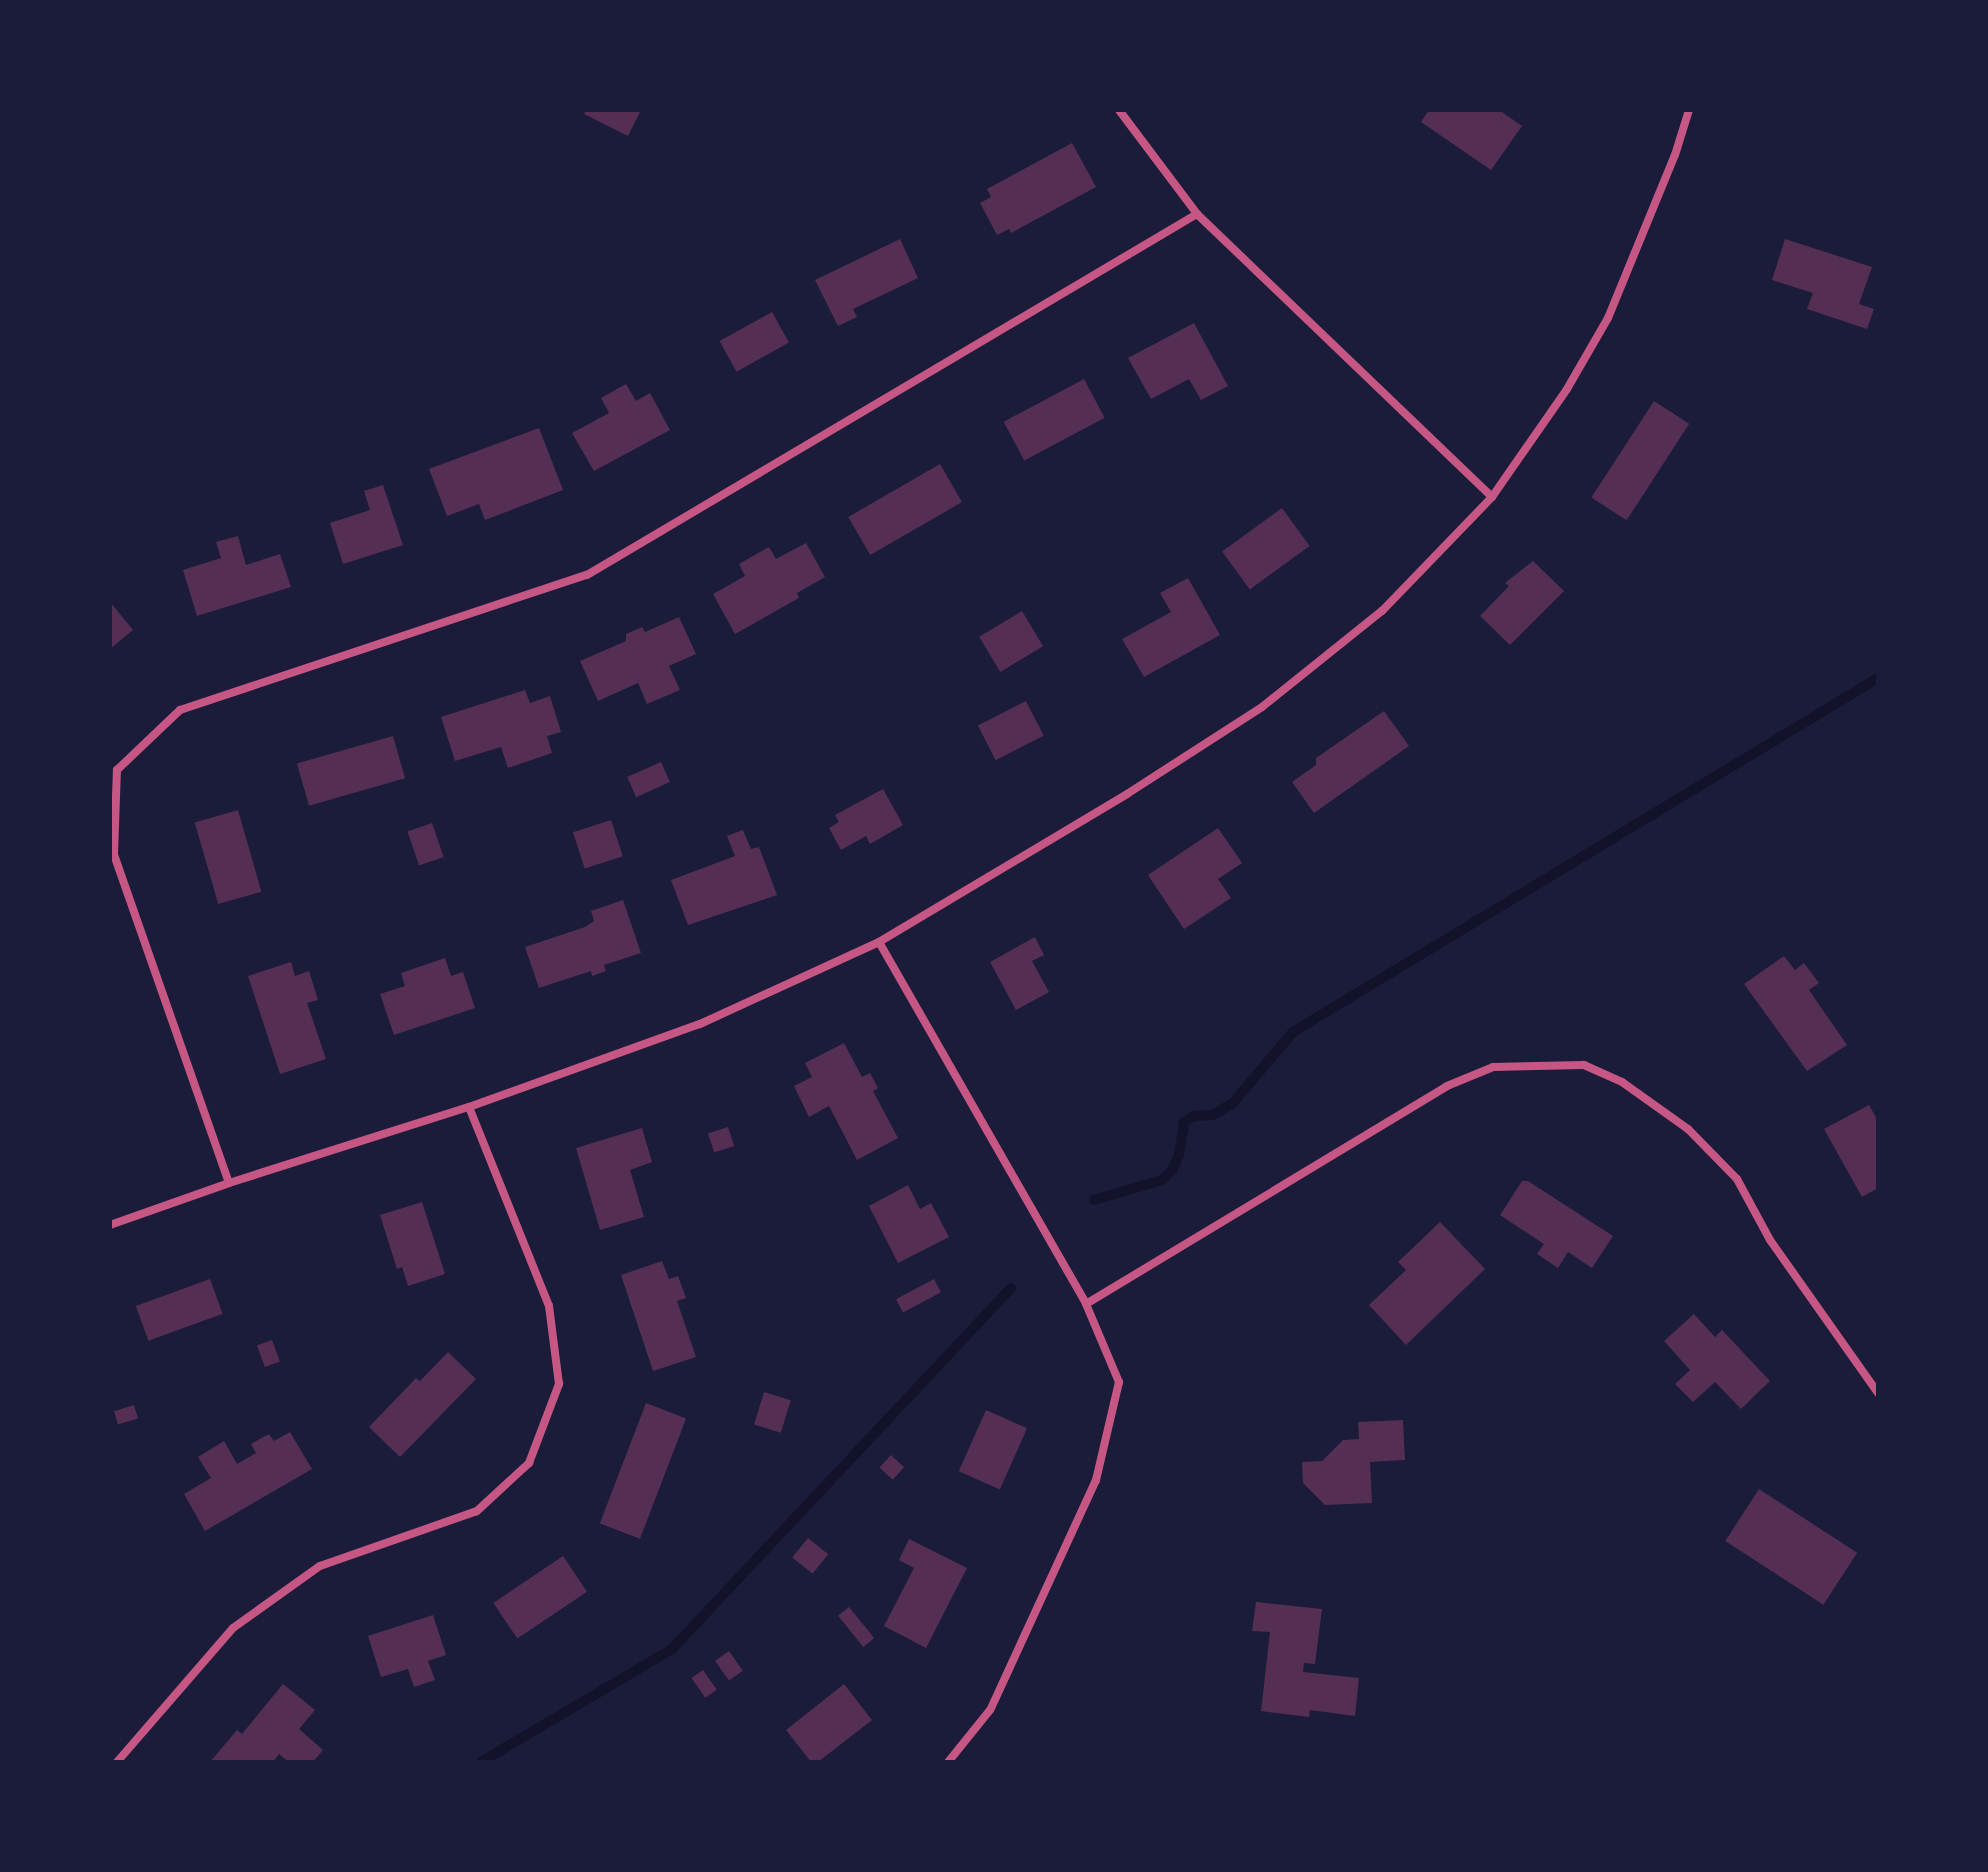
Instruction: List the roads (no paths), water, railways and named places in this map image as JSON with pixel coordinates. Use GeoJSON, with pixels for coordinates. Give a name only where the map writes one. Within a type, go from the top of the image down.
{"type":"FeatureCollection","features":[{"type":"Feature","properties":{"kind":"street"},"geometry":{"type":"LineString","coordinates":[[1119,110],[1197,214],[1492,497]]}},
{"type":"Feature","properties":{"kind":"street"},"geometry":{"type":"LineString","coordinates":[[110,1225],[229,1183],[469,1107],[700,1024],[879,942],[1127,794],[1262,707],[1382,611],[1492,497],[1567,389],[1608,318],[1675,155],[1689,110]]}},
{"type":"Feature","properties":{"kind":"street"},"geometry":{"type":"LineString","coordinates":[[229,1183],[114,854],[117,770],[180,710],[587,575],[1197,214]]}},
{"type":"Feature","properties":{"kind":"street"},"geometry":{"type":"LineString","coordinates":[[879,942],[1086,1304],[1119,1382],[1096,1480],[990,1710],[948,1762]]}},
{"type":"Feature","properties":{"kind":"street"},"geometry":{"type":"LineString","coordinates":[[1086,1304],[1447,1086],[1493,1067],[1584,1065],[1622,1082],[1688,1129],[1737,1179],[1770,1240],[1878,1393]]}},
{"type":"Feature","properties":{"kind":"street"},"geometry":{"type":"LineString","coordinates":[[117,1762],[233,1628],[320,1566],[477,1511],[529,1463],[559,1384],[549,1306],[469,1107]]}},
{"type":"Feature","properties":{"kind":"waterway"},"geometry":{"type":"LineString","coordinates":[[1094,1200],[1162,1180],[1172,1170],[1179,1155],[1184,1122],[1194,1116],[1213,1115],[1233,1103],[1293,1032],[1878,678]]}},
{"type":"Feature","properties":{"kind":"waterway"},"geometry":{"type":"LineString","coordinates":[[481,1762],[672,1649],[1011,1288]]}}]}
